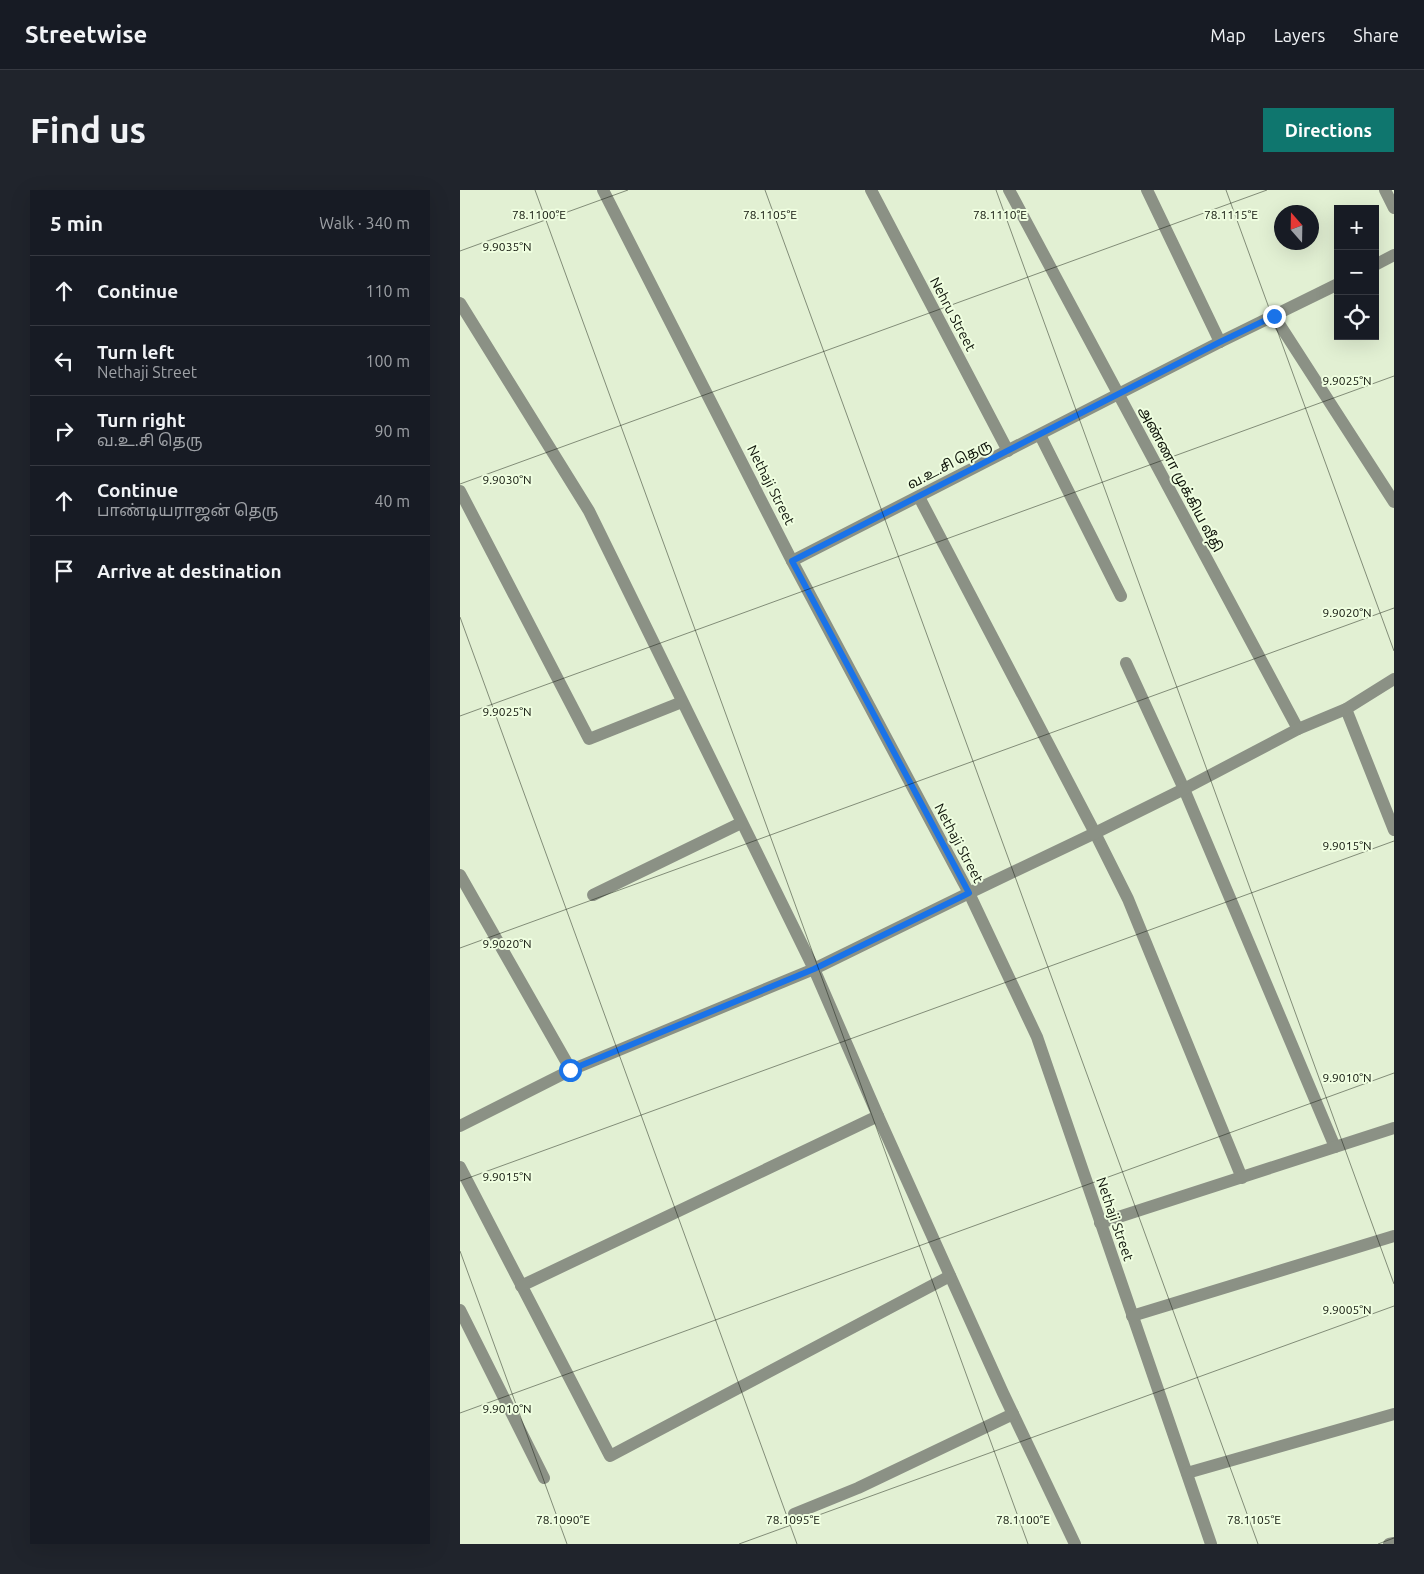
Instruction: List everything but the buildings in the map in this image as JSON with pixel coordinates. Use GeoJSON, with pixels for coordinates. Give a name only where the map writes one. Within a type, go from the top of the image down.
{"type":"FeatureCollection","features":[{"type":"Feature","properties":{"kind":"street","name":"Nethaji Street"},"geometry":{"type":"LineString","coordinates":[[603,190],[792,561],[969,893],[1037,1037],[1211,1544]]}},
{"type":"Feature","properties":{"kind":"street","name":"Nehru Street"},"geometry":{"type":"LineString","coordinates":[[870,190],[1008,451]]}},
{"type":"Feature","properties":{"kind":"street","name":"அண்ணா முக்கிய வீதி"},"geometry":{"type":"LineString","coordinates":[[1009,190],[1298,729]]}},
{"type":"Feature","properties":{"kind":"street"},"geometry":{"type":"LineString","coordinates":[[1147,190],[1220,342]]}},
{"type":"Feature","properties":{"kind":"street"},"geometry":{"type":"LineString","coordinates":[[1389,192],[1394,208]]}},
{"type":"Feature","properties":{"kind":"street"},"geometry":{"type":"LineString","coordinates":[[1379,263],[1394,255]]}},
{"type":"Feature","properties":{"kind":"street","name":"வ.உ.சி தெரு"},"geometry":{"type":"LineString","coordinates":[[792,561],[1220,342],[1334,286]]}},
{"type":"Feature","properties":{"kind":"street"},"geometry":{"type":"LineString","coordinates":[[460,303],[465,323],[589,511],[814,969],[950,1276],[1075,1544]]}},
{"type":"Feature","properties":{"kind":"street"},"geometry":{"type":"LineString","coordinates":[[1274,316],[1394,502]]}},
{"type":"Feature","properties":{"kind":"street"},"geometry":{"type":"LineString","coordinates":[[1040,435],[1120,596]]}},
{"type":"Feature","properties":{"kind":"street"},"geometry":{"type":"LineString","coordinates":[[460,491],[589,739],[682,702]]}},
{"type":"Feature","properties":{"kind":"street"},"geometry":{"type":"LineString","coordinates":[[919,497],[1128,899],[1242,1178]]}},
{"type":"Feature","properties":{"kind":"street"},"geometry":{"type":"LineString","coordinates":[[1126,663],[1184,789],[1335,1148]]}},
{"type":"Feature","properties":{"kind":"street"},"geometry":{"type":"LineString","coordinates":[[460,1126],[570,1070],[814,969],[1184,789],[1298,729],[1346,709],[1394,679]]}},
{"type":"Feature","properties":{"kind":"street"},"geometry":{"type":"LineString","coordinates":[[1346,709],[1394,830]]}},
{"type":"Feature","properties":{"kind":"street"},"geometry":{"type":"LineString","coordinates":[[593,895],[741,823]]}},
{"type":"Feature","properties":{"kind":"street"},"geometry":{"type":"LineString","coordinates":[[460,875],[570,1070]]}},
{"type":"Feature","properties":{"kind":"street"},"geometry":{"type":"LineString","coordinates":[[521,1286],[878,1116]]}},
{"type":"Feature","properties":{"kind":"street"},"geometry":{"type":"LineString","coordinates":[[1100,1223],[1394,1128]]}},
{"type":"Feature","properties":{"kind":"street"},"geometry":{"type":"LineString","coordinates":[[460,1167],[610,1456],[950,1276]]}},
{"type":"Feature","properties":{"kind":"street"},"geometry":{"type":"LineString","coordinates":[[1132,1316],[1394,1236]]}},
{"type":"Feature","properties":{"kind":"street"},"geometry":{"type":"LineString","coordinates":[[460,1310],[544,1478]]}},
{"type":"Feature","properties":{"kind":"street"},"geometry":{"type":"LineString","coordinates":[[794,1514],[858,1488],[1013,1414]]}},
{"type":"Feature","properties":{"kind":"street"},"geometry":{"type":"LineString","coordinates":[[1187,1473],[1394,1414]]}},
{"type":"Feature","properties":{"kind":"street"},"geometry":{"type":"LineString","coordinates":[[1389,1544],[1394,1543]]}},
{"type":"Feature","properties":{"kind":"route"},"geometry":{"type":"LineString","coordinates":[[570,1070],[814,969],[969,893],[792,561],[1274,316]]}}]}
